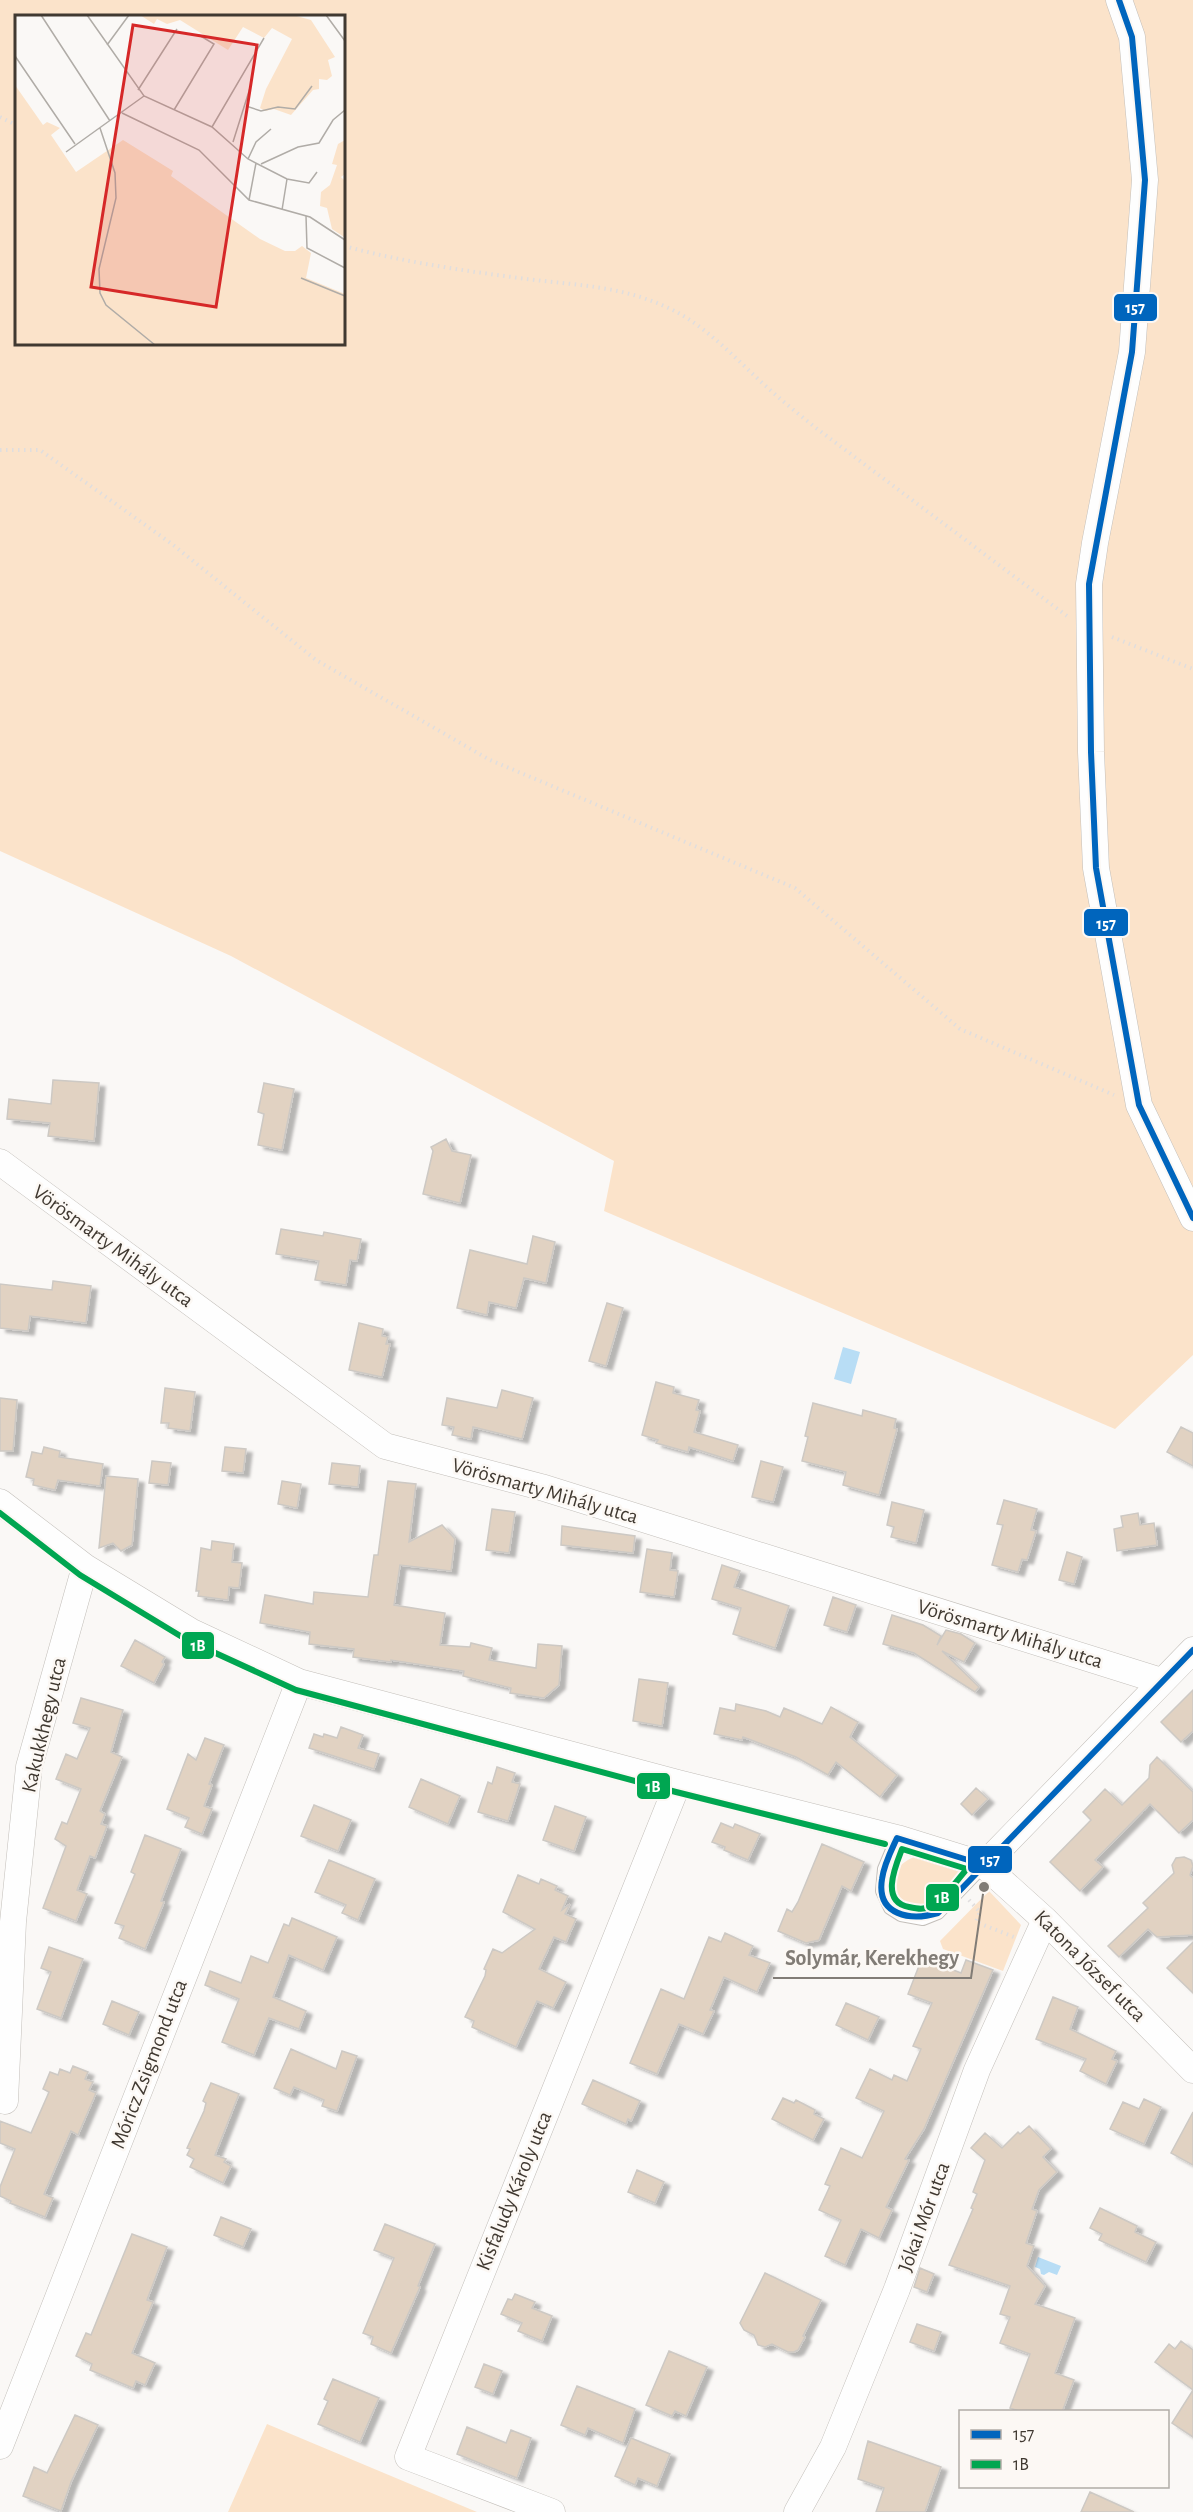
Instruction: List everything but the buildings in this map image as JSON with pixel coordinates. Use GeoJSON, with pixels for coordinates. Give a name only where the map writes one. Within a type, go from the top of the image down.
{"type":"FeatureCollection","features":[{"type":"Feature","properties":{"kind":"street"},"geometry":{"type":"LineString","coordinates":[[1119,0],[1132,37],[1145,180],[1132,352],[1089,584],[1088,628],[1096,868],[1139,1106],[1193,1218]]}},
{"type":"Feature","properties":{"kind":"street","name":"Vörösmarty Mihály utca"},"geometry":{"type":"LineString","coordinates":[[0,1162],[385,1446],[541,1487],[1161,1681]]}},
{"type":"Feature","properties":{"kind":"street"},"geometry":{"type":"LineString","coordinates":[[0,1502],[85,1567],[192,1632],[299,1682],[678,1783],[897,1838],[984,1865],[1193,1650]]}},
{"type":"Feature","properties":{"kind":"street","name":"Kakukkhegy utca"},"geometry":{"type":"LineString","coordinates":[[5,2101],[7,1921],[29,1767],[85,1567]]}},
{"type":"Feature","properties":{"kind":"street","name":"Móricz Zsigmond utca"},"geometry":{"type":"LineString","coordinates":[[0,2446],[299,1682]]}},
{"type":"Feature","properties":{"kind":"street","name":"Kisfaludy Károly utca"},"geometry":{"type":"LineString","coordinates":[[552,2512],[408,2457],[678,1783]]}},
{"type":"Feature","properties":{"kind":"street","name":"Katona József utca"},"geometry":{"type":"LineString","coordinates":[[984,1865],[1045,1920],[1193,2070]]}},
{"type":"Feature","properties":{"kind":"street","name":"Jókai Mór utca"},"geometry":{"type":"LineString","coordinates":[[797,2512],[833,2446],[897,2289],[977,2070],[1045,1920]]}},
{"type":"Feature","properties":{"kind":"lane"},"geometry":{"type":"LineString","coordinates":[[897,1838],[884,1869],[882,1891],[890,1908],[901,1915],[922,1919],[938,1913],[984,1865]]}},
{"type":"Feature","properties":{"kind":"path"},"geometry":{"type":"LineString","coordinates":[[0,117],[15,124]]}},
{"type":"Feature","properties":{"kind":"path"},"geometry":{"type":"LineString","coordinates":[[345,246],[420,264],[618,290],[665,306],[686,317],[714,338],[816,428],[1053,606],[1088,628],[1193,669]]}},
{"type":"Feature","properties":{"kind":"path"},"geometry":{"type":"LineString","coordinates":[[0,450],[40,450],[172,544],[316,660],[490,760],[795,888],[960,1029],[1139,1106]]}},
{"type":"Feature","properties":{"kind":"path"},"geometry":{"type":"LineString","coordinates":[[959,1890],[980,1912],[976,1922],[1034,1945]]}},
{"type":"Feature","properties":{"kind":"shaded area"},"geometry":{"type":"Polygon","coordinates":[[[0,0],[1193,0],[1193,1355],[1115,1429],[604,1211],[614,1161],[231,956],[0,851],[0,0]]]}},
{"type":"Feature","properties":{"kind":"shaded area"},"geometry":{"type":"Polygon","coordinates":[[[914,1857],[924,1857],[967,1872],[940,1902],[930,1909],[919,1912],[899,1905],[891,1886],[893,1875],[900,1865],[914,1857]]]}},
{"type":"Feature","properties":{"kind":"shaded area"},"geometry":{"type":"Polygon","coordinates":[[[989,1891],[1021,1925],[1003,1971],[943,1949],[940,1941],[989,1891]]]}},
{"type":"Feature","properties":{"kind":"shaded area"},"geometry":{"type":"Polygon","coordinates":[[[267,2424],[477,2512],[228,2512],[267,2424]]]}},
{"type":"Feature","properties":{"kind":"water"},"geometry":{"type":"Polygon","coordinates":[[[843,1347],[860,1352],[851,1384],[834,1379],[843,1347]]]}},
{"type":"Feature","properties":{"kind":"water"},"geometry":{"type":"Polygon","coordinates":[[[1038,2257],[1061,2266],[1057,2275],[1049,2272],[1041,2274],[1040,2269],[1035,2267],[1038,2257]]]}},
{"type":"Feature","properties":{"kind":"transit line","name":"157"},"geometry":{"type":"LineString","coordinates":[[1119,0],[1132,37],[1145,180],[1132,352],[1089,584],[1091,752],[1096,868],[1139,1105],[1193,1218]]}},
{"type":"Feature","properties":{"kind":"transit line","name":"1B"},"geometry":{"type":"LineString","coordinates":[[0,1513],[80,1575],[187,1640],[296,1690],[676,1792],[885,1844]]}},
{"type":"Feature","properties":{"kind":"transit line","name":"157"},"geometry":{"type":"LineString","coordinates":[[984,1865],[897,1838],[883,1873],[884,1901],[890,1908],[907,1916],[938,1913],[1193,1650]]}},
{"type":"Feature","properties":{"kind":"transit line","name":"1B"},"geometry":{"type":"LineString","coordinates":[[902,1849],[967,1869],[937,1903],[921,1909],[909,1907],[900,1904],[892,1891],[893,1874],[902,1849]]}},
{"type":"Feature","properties":{"kind":"place","name":"Solymár, Kerekhegy"},"geometry":{"type":"Point","coordinates":[984,1887]}}]}
